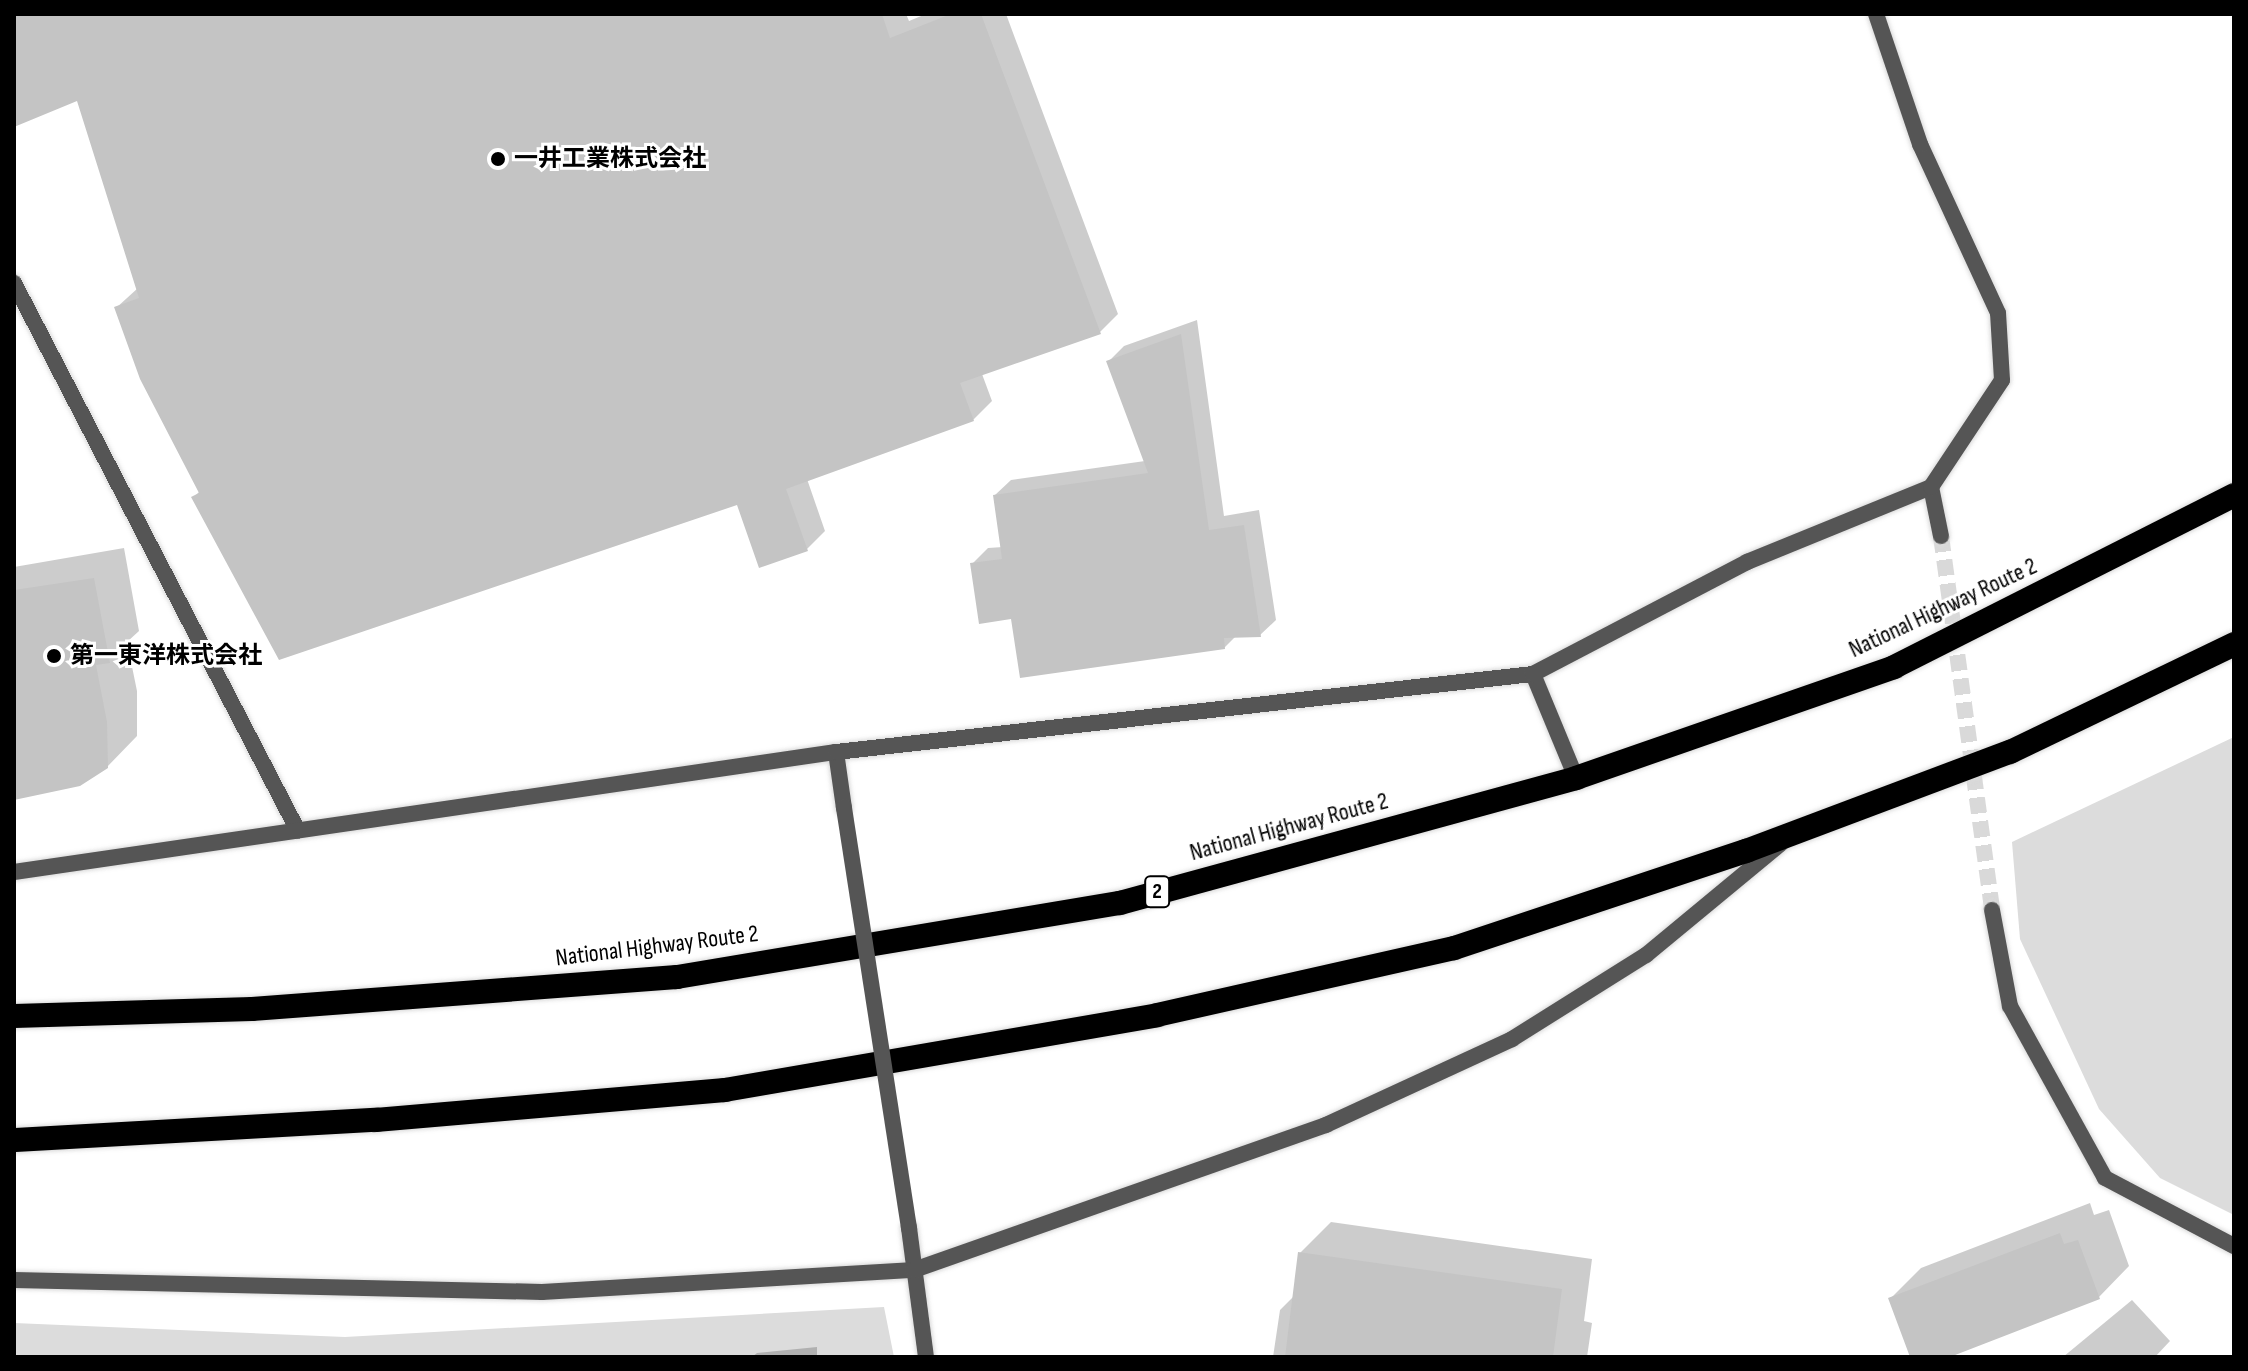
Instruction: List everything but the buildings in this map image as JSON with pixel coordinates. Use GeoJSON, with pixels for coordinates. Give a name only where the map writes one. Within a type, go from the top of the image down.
{"type":"FeatureCollection","features":[{"type":"Feature","properties":{"kind":"highway","name":"National Highway Route 2"},"geometry":{"type":"LineString","coordinates":[[14,1016],[252,1009],[677,977],[1120,903],[1576,778],[1894,667],[2234,495]]}},
{"type":"Feature","properties":{"kind":"highway"},"geometry":{"type":"LineString","coordinates":[[14,1140],[376,1120],[725,1090],[1157,1015],[1454,948],[1794,833],[2010,752],[2234,644]]}},
{"type":"Feature","properties":{"kind":"street"},"geometry":{"type":"LineString","coordinates":[[14,872],[836,752],[1533,674],[1747,562],[1931,487],[2002,380],[1998,313],[1920,144],[1876,14]]}},
{"type":"Feature","properties":{"kind":"street"},"geometry":{"type":"LineString","coordinates":[[14,283],[298,831]]}},
{"type":"Feature","properties":{"kind":"street"},"geometry":{"type":"LineString","coordinates":[[1931,487],[1941,536]]}},
{"type":"Feature","properties":{"kind":"street"},"geometry":{"type":"LineString","coordinates":[[1533,674],[1576,778]]}},
{"type":"Feature","properties":{"kind":"street"},"geometry":{"type":"LineString","coordinates":[[836,752],[926,1357]]}},
{"type":"Feature","properties":{"kind":"street"},"geometry":{"type":"LineString","coordinates":[[14,1280],[542,1292],[914,1270],[1326,1125],[1512,1039],[1646,955],[1794,833]]}},
{"type":"Feature","properties":{"kind":"street"},"geometry":{"type":"LineString","coordinates":[[1992,910],[2010,1006],[2105,1178],[2234,1246]]}},
{"type":"Feature","properties":{"kind":"shaded area"},"geometry":{"type":"Polygon","coordinates":[[[2234,737],[2234,1215],[2160,1178],[2099,1109],[2020,939],[2012,842],[2234,737]]]}},
{"type":"Feature","properties":{"kind":"shaded area"},"geometry":{"type":"Polygon","coordinates":[[[884,1307],[894,1357],[14,1357],[14,1323],[345,1337],[884,1307]]]}},
{"type":"Feature","properties":{"kind":"tunnel"},"geometry":{"type":"LineString","coordinates":[[1941,536],[1992,910]]}},
{"type":"Feature","properties":{"kind":"place","name":"一井工業株式会社"},"geometry":{"type":"Point","coordinates":[498,159]}},
{"type":"Feature","properties":{"kind":"place","name":"第一東洋株式会社"},"geometry":{"type":"Point","coordinates":[54,656]}}]}
